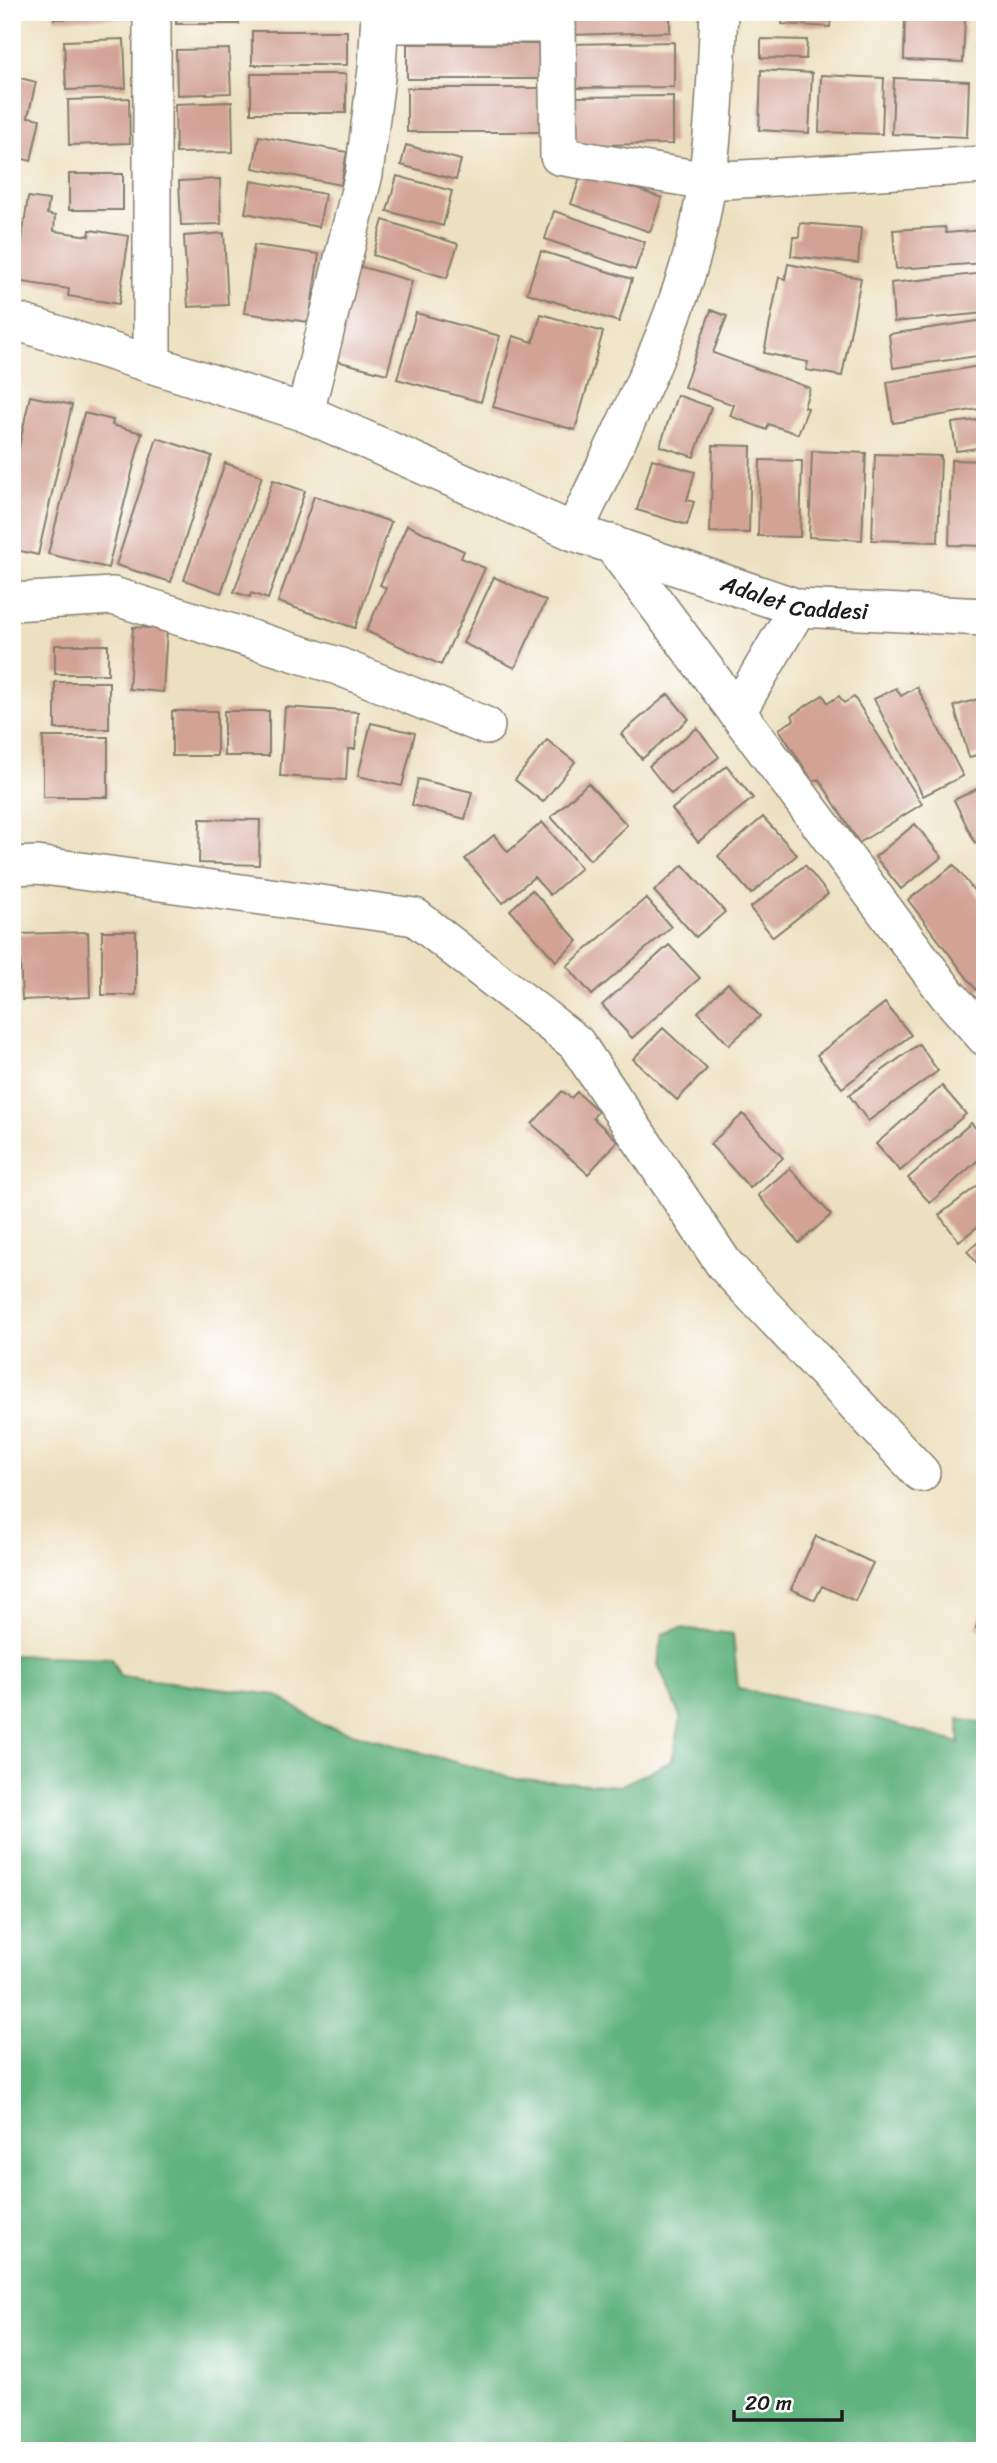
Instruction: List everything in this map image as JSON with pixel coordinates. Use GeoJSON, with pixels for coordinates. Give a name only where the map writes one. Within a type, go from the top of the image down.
{"type":"FeatureCollection","features":[{"type":"Feature","properties":{"kind":"street"},"geometry":{"type":"LineString","coordinates":[[152,12],[152,364]]}},
{"type":"Feature","properties":{"kind":"street"},"geometry":{"type":"LineString","coordinates":[[574,532],[668,328],[694,244],[712,153],[719,12]]}},
{"type":"Feature","properties":{"kind":"street"},"geometry":{"type":"LineString","coordinates":[[305,413],[364,174],[381,18],[557,24],[559,156],[707,181],[985,165]]}},
{"type":"Feature","properties":{"kind":"street","name":"Adalet Caddesi"},"geometry":{"type":"LineString","coordinates":[[12,320],[305,413],[574,532],[798,608],[985,617]]}},
{"type":"Feature","properties":{"kind":"street"},"geometry":{"type":"LineString","coordinates":[[611,543],[947,994],[985,1037]]}},
{"type":"Feature","properties":{"kind":"street"},"geometry":{"type":"LineString","coordinates":[[12,601],[113,596],[338,666],[486,726]]}},
{"type":"Feature","properties":{"kind":"street"},"geometry":{"type":"LineString","coordinates":[[737,712],[798,608]]}},
{"type":"Feature","properties":{"kind":"street"},"geometry":{"type":"LineString","coordinates":[[12,866],[37,865],[415,917],[576,1043],[724,1265],[921,1474]]}},
{"type":"Feature","properties":{"kind":"green space"},"geometry":{"type":"Polygon","coordinates":[[[681,1628],[733,1634],[738,1689],[856,1713],[959,1743],[959,1719],[985,1724],[985,2451],[12,2451],[12,1655],[111,1658],[120,1676],[276,1695],[323,1725],[516,1779],[620,1786],[672,1761],[681,1719],[658,1664],[662,1634],[681,1628]]]}},
{"type":"Feature","properties":{"kind":"building"},"geometry":{"type":"Polygon","coordinates":[[[54,12],[135,12],[135,18],[54,19],[54,12]]]}},
{"type":"Feature","properties":{"kind":"building"},"geometry":{"type":"Polygon","coordinates":[[[176,12],[239,12],[239,24],[176,24],[176,12]]]}},
{"type":"Feature","properties":{"kind":"building"},"geometry":{"type":"Polygon","coordinates":[[[568,12],[670,12],[670,32],[569,35],[568,12]]]}},
{"type":"Feature","properties":{"kind":"building"},"geometry":{"type":"Polygon","coordinates":[[[783,12],[831,12],[830,27],[782,24],[783,12]]]}},
{"type":"Feature","properties":{"kind":"building"},"geometry":{"type":"Polygon","coordinates":[[[905,15],[965,17],[963,62],[904,60],[905,15]]]}},
{"type":"Feature","properties":{"kind":"building"},"geometry":{"type":"Polygon","coordinates":[[[252,31],[347,31],[347,65],[252,65],[252,31]]]}},
{"type":"Feature","properties":{"kind":"building"},"geometry":{"type":"Polygon","coordinates":[[[124,39],[126,88],[66,90],[64,41],[124,39]]]}},
{"type":"Feature","properties":{"kind":"building"},"geometry":{"type":"Polygon","coordinates":[[[761,39],[807,40],[806,59],[761,58],[761,39]]]}},
{"type":"Feature","properties":{"kind":"building"},"geometry":{"type":"Polygon","coordinates":[[[674,42],[674,87],[570,88],[570,44],[674,42]]]}},
{"type":"Feature","properties":{"kind":"building"},"geometry":{"type":"Polygon","coordinates":[[[407,44],[544,44],[544,79],[407,79],[407,44]]]}},
{"type":"Feature","properties":{"kind":"building"},"geometry":{"type":"Polygon","coordinates":[[[229,49],[231,93],[177,95],[176,50],[229,49]]]}},
{"type":"Feature","properties":{"kind":"building"},"geometry":{"type":"Polygon","coordinates":[[[761,70],[812,73],[809,133],[759,130],[761,70]]]}},
{"type":"Feature","properties":{"kind":"building"},"geometry":{"type":"Polygon","coordinates":[[[251,74],[346,74],[346,113],[251,113],[251,74]]]}},
{"type":"Feature","properties":{"kind":"building"},"geometry":{"type":"Polygon","coordinates":[[[821,75],[884,78],[882,134],[819,132],[821,75]]]}},
{"type":"Feature","properties":{"kind":"building"},"geometry":{"type":"Polygon","coordinates":[[[12,76],[36,82],[28,117],[40,119],[31,161],[12,156],[12,76]]]}},
{"type":"Feature","properties":{"kind":"building"},"geometry":{"type":"Polygon","coordinates":[[[894,78],[969,81],[967,137],[892,134],[894,78]]]}},
{"type":"Feature","properties":{"kind":"building"},"geometry":{"type":"Polygon","coordinates":[[[407,88],[544,88],[544,132],[407,132],[407,88]]]}},
{"type":"Feature","properties":{"kind":"building"},"geometry":{"type":"Polygon","coordinates":[[[673,96],[673,144],[571,145],[571,97],[673,96]]]}},
{"type":"Feature","properties":{"kind":"building"},"geometry":{"type":"Polygon","coordinates":[[[129,98],[130,143],[69,145],[68,100],[129,98]]]}},
{"type":"Feature","properties":{"kind":"building"},"geometry":{"type":"Polygon","coordinates":[[[232,102],[233,152],[176,153],[175,104],[232,102]]]}},
{"type":"Feature","properties":{"kind":"building"},"geometry":{"type":"Polygon","coordinates":[[[259,136],[347,152],[341,185],[253,168],[259,136]]]}},
{"type":"Feature","properties":{"kind":"building"},"geometry":{"type":"Polygon","coordinates":[[[406,145],[461,160],[456,180],[401,165],[406,145]]]}},
{"type":"Feature","properties":{"kind":"building"},"geometry":{"type":"Polygon","coordinates":[[[583,170],[662,198],[650,232],[571,204],[583,170]]]}},
{"type":"Feature","properties":{"kind":"building"},"geometry":{"type":"Polygon","coordinates":[[[69,174],[123,174],[123,210],[69,210],[69,174]]]}},
{"type":"Feature","properties":{"kind":"building"},"geometry":{"type":"Polygon","coordinates":[[[397,176],[452,191],[443,226],[387,211],[397,176]]]}},
{"type":"Feature","properties":{"kind":"building"},"geometry":{"type":"Polygon","coordinates":[[[220,179],[221,224],[181,225],[179,181],[220,179]]]}},
{"type":"Feature","properties":{"kind":"building"},"geometry":{"type":"Polygon","coordinates":[[[251,181],[325,194],[319,227],[245,213],[251,181]]]}},
{"type":"Feature","properties":{"kind":"building"},"geometry":{"type":"Polygon","coordinates":[[[28,197],[49,200],[47,214],[55,216],[54,231],[89,236],[90,230],[129,236],[119,304],[68,296],[69,289],[16,281],[28,197]]]}},
{"type":"Feature","properties":{"kind":"building"},"geometry":{"type":"Polygon","coordinates":[[[554,211],[645,242],[635,270],[545,239],[554,211]]]}},
{"type":"Feature","properties":{"kind":"building"},"geometry":{"type":"Polygon","coordinates":[[[383,220],[458,244],[447,278],[373,255],[383,220]]]}},
{"type":"Feature","properties":{"kind":"building"},"geometry":{"type":"Polygon","coordinates":[[[800,223],[861,228],[858,263],[791,256],[793,237],[799,237],[800,223]]]}},
{"type":"Feature","properties":{"kind":"building"},"geometry":{"type":"Polygon","coordinates":[[[945,227],[946,233],[985,230],[985,263],[896,269],[893,230],[945,227]]]}},
{"type":"Feature","properties":{"kind":"building"},"geometry":{"type":"Polygon","coordinates":[[[224,233],[228,305],[188,307],[184,236],[224,233]]]}},
{"type":"Feature","properties":{"kind":"building"},"geometry":{"type":"Polygon","coordinates":[[[254,245],[319,254],[309,322],[244,313],[254,245]]]}},
{"type":"Feature","properties":{"kind":"building"},"geometry":{"type":"Polygon","coordinates":[[[541,251],[632,279],[619,322],[527,293],[541,251]]]}},
{"type":"Feature","properties":{"kind":"building"},"geometry":{"type":"Polygon","coordinates":[[[788,264],[861,278],[842,376],[806,370],[808,362],[764,353],[779,277],[785,279],[788,264]]]}},
{"type":"Feature","properties":{"kind":"building"},"geometry":{"type":"Polygon","coordinates":[[[355,265],[412,281],[387,374],[329,359],[355,265]]]}},
{"type":"Feature","properties":{"kind":"building"},"geometry":{"type":"Polygon","coordinates":[[[985,273],[985,313],[894,322],[891,283],[985,273]]]}},
{"type":"Feature","properties":{"kind":"building"},"geometry":{"type":"Polygon","coordinates":[[[711,310],[727,316],[713,353],[810,388],[804,407],[808,408],[798,434],[768,424],[767,430],[730,416],[734,405],[684,387],[711,310]]]}},
{"type":"Feature","properties":{"kind":"building"},"geometry":{"type":"Polygon","coordinates":[[[416,313],[500,336],[481,402],[397,379],[416,313]]]}},
{"type":"Feature","properties":{"kind":"building"},"geometry":{"type":"Polygon","coordinates":[[[541,314],[603,332],[575,430],[493,407],[513,336],[533,342],[541,314]]]}},
{"type":"Feature","properties":{"kind":"building"},"geometry":{"type":"Polygon","coordinates":[[[985,320],[985,355],[893,368],[889,334],[985,320]]]}},
{"type":"Feature","properties":{"kind":"building"},"geometry":{"type":"Polygon","coordinates":[[[985,365],[985,408],[893,423],[887,382],[985,365]]]}},
{"type":"Feature","properties":{"kind":"building"},"geometry":{"type":"Polygon","coordinates":[[[677,395],[711,407],[694,457],[660,446],[677,395]]]}},
{"type":"Feature","properties":{"kind":"building"},"geometry":{"type":"Polygon","coordinates":[[[30,396],[72,405],[38,555],[12,549],[12,479],[30,396]]]}},
{"type":"Feature","properties":{"kind":"building"},"geometry":{"type":"Polygon","coordinates":[[[84,413],[113,420],[112,425],[142,433],[108,568],[48,554],[84,413]]]}},
{"type":"Feature","properties":{"kind":"building"},"geometry":{"type":"Polygon","coordinates":[[[985,419],[985,447],[956,451],[952,423],[985,419]]]}},
{"type":"Feature","properties":{"kind":"building"},"geometry":{"type":"Polygon","coordinates":[[[157,438],[212,456],[171,582],[116,565],[157,438]]]}},
{"type":"Feature","properties":{"kind":"building"},"geometry":{"type":"Polygon","coordinates":[[[713,445],[751,446],[749,533],[710,532],[713,445]]]}},
{"type":"Feature","properties":{"kind":"building"},"geometry":{"type":"Polygon","coordinates":[[[812,451],[866,453],[862,540],[809,537],[812,451]]]}},
{"type":"Feature","properties":{"kind":"building"},"geometry":{"type":"Polygon","coordinates":[[[875,454],[941,456],[938,542],[872,540],[875,454]]]}},
{"type":"Feature","properties":{"kind":"building"},"geometry":{"type":"Polygon","coordinates":[[[652,459],[695,472],[687,500],[694,502],[687,525],[637,510],[652,459]]]}},
{"type":"Feature","properties":{"kind":"building"},"geometry":{"type":"Polygon","coordinates":[[[760,460],[802,461],[800,537],[758,536],[760,460]]]}},
{"type":"Feature","properties":{"kind":"building"},"geometry":{"type":"Polygon","coordinates":[[[951,460],[985,461],[985,546],[949,545],[951,460]]]}},
{"type":"Feature","properties":{"kind":"building"},"geometry":{"type":"Polygon","coordinates":[[[225,463],[262,476],[221,593],[184,580],[225,463]]]}},
{"type":"Feature","properties":{"kind":"building"},"geometry":{"type":"Polygon","coordinates":[[[273,480],[305,491],[268,599],[251,593],[250,597],[234,592],[273,480]]]}},
{"type":"Feature","properties":{"kind":"building"},"geometry":{"type":"Polygon","coordinates":[[[314,496],[391,522],[355,628],[278,602],[314,496]]]}},
{"type":"Feature","properties":{"kind":"building"},"geometry":{"type":"Polygon","coordinates":[[[407,525],[464,551],[461,558],[485,568],[441,665],[366,631],[386,588],[380,585],[407,525]]]}},
{"type":"Feature","properties":{"kind":"building"},"geometry":{"type":"Polygon","coordinates":[[[494,577],[546,601],[515,668],[463,643],[494,577]]]}},
{"type":"Feature","properties":{"kind":"building"},"geometry":{"type":"Polygon","coordinates":[[[133,627],[167,629],[163,692],[129,689],[133,627]]]}},
{"type":"Feature","properties":{"kind":"building"},"geometry":{"type":"Polygon","coordinates":[[[55,645],[108,645],[108,674],[55,674],[55,645]]]}},
{"type":"Feature","properties":{"kind":"building"},"geometry":{"type":"Polygon","coordinates":[[[55,682],[109,682],[109,729],[55,729],[55,682]]]}},
{"type":"Feature","properties":{"kind":"building"},"geometry":{"type":"Polygon","coordinates":[[[917,687],[963,776],[923,796],[874,699],[896,688],[901,696],[917,687]]]}},
{"type":"Feature","properties":{"kind":"building"},"geometry":{"type":"Polygon","coordinates":[[[668,694],[689,719],[642,759],[621,734],[668,694]]]}},
{"type":"Feature","properties":{"kind":"building"},"geometry":{"type":"Polygon","coordinates":[[[823,695],[828,703],[839,696],[844,703],[854,697],[922,804],[859,843],[819,779],[813,782],[779,729],[794,720],[792,715],[823,695]]]}},
{"type":"Feature","properties":{"kind":"building"},"geometry":{"type":"Polygon","coordinates":[[[985,697],[985,753],[969,757],[954,706],[985,697]]]}},
{"type":"Feature","properties":{"kind":"building"},"geometry":{"type":"Polygon","coordinates":[[[285,707],[358,712],[355,749],[348,749],[346,780],[280,776],[285,707]]]}},
{"type":"Feature","properties":{"kind":"building"},"geometry":{"type":"Polygon","coordinates":[[[172,711],[217,711],[217,756],[172,756],[172,711]]]}},
{"type":"Feature","properties":{"kind":"building"},"geometry":{"type":"Polygon","coordinates":[[[224,711],[269,711],[269,756],[224,756],[224,711]]]}},
{"type":"Feature","properties":{"kind":"building"},"geometry":{"type":"Polygon","coordinates":[[[371,723],[415,733],[402,786],[358,776],[371,723]]]}},
{"type":"Feature","properties":{"kind":"building"},"geometry":{"type":"Polygon","coordinates":[[[697,728],[719,757],[671,794],[649,766],[697,728]]]}},
{"type":"Feature","properties":{"kind":"building"},"geometry":{"type":"Polygon","coordinates":[[[43,737],[108,737],[108,797],[43,797],[43,737]]]}},
{"type":"Feature","properties":{"kind":"building"},"geometry":{"type":"Polygon","coordinates":[[[547,740],[575,762],[543,802],[515,780],[547,740]]]}},
{"type":"Feature","properties":{"kind":"building"},"geometry":{"type":"Polygon","coordinates":[[[727,766],[753,798],[698,842],[672,809],[727,766]]]}},
{"type":"Feature","properties":{"kind":"building"},"geometry":{"type":"Polygon","coordinates":[[[418,779],[472,792],[465,819],[412,805],[418,779]]]}},
{"type":"Feature","properties":{"kind":"building"},"geometry":{"type":"Polygon","coordinates":[[[588,783],[627,825],[590,860],[551,817],[588,783]]]}},
{"type":"Feature","properties":{"kind":"building"},"geometry":{"type":"Polygon","coordinates":[[[985,785],[985,838],[975,843],[954,800],[985,785]]]}},
{"type":"Feature","properties":{"kind":"building"},"geometry":{"type":"Polygon","coordinates":[[[763,817],[797,855],[751,894],[718,856],[763,817]]]}},
{"type":"Feature","properties":{"kind":"building"},"geometry":{"type":"Polygon","coordinates":[[[200,819],[260,820],[259,865],[199,863],[200,819]]]}},
{"type":"Feature","properties":{"kind":"building"},"geometry":{"type":"Polygon","coordinates":[[[542,822],[581,868],[550,895],[534,877],[503,903],[465,859],[494,835],[508,852],[542,822]]]}},
{"type":"Feature","properties":{"kind":"building"},"geometry":{"type":"Polygon","coordinates":[[[915,824],[942,857],[901,889],[875,857],[915,824]]]}},
{"type":"Feature","properties":{"kind":"building"},"geometry":{"type":"Polygon","coordinates":[[[683,865],[725,912],[696,937],[654,891],[683,865]]]}},
{"type":"Feature","properties":{"kind":"building"},"geometry":{"type":"Polygon","coordinates":[[[805,865],[828,894],[773,937],[750,908],[805,865]]]}},
{"type":"Feature","properties":{"kind":"building"},"geometry":{"type":"Polygon","coordinates":[[[954,865],[985,905],[985,987],[978,992],[908,900],[954,865]]]}},
{"type":"Feature","properties":{"kind":"building"},"geometry":{"type":"Polygon","coordinates":[[[532,890],[578,941],[556,961],[510,910],[532,890]]]}},
{"type":"Feature","properties":{"kind":"building"},"geometry":{"type":"Polygon","coordinates":[[[646,898],[671,927],[592,995],[567,966],[646,898]]]}},
{"type":"Feature","properties":{"kind":"building"},"geometry":{"type":"Polygon","coordinates":[[[102,931],[136,931],[136,995],[102,995],[102,931]]]}},
{"type":"Feature","properties":{"kind":"building"},"geometry":{"type":"Polygon","coordinates":[[[88,932],[90,997],[22,1000],[19,934],[88,932]]]}},
{"type":"Feature","properties":{"kind":"building"},"geometry":{"type":"Polygon","coordinates":[[[669,945],[700,978],[632,1038],[602,1005],[669,945]]]}},
{"type":"Feature","properties":{"kind":"building"},"geometry":{"type":"Polygon","coordinates":[[[728,983],[760,1016],[729,1045],[698,1012],[728,983]]]}},
{"type":"Feature","properties":{"kind":"building"},"geometry":{"type":"Polygon","coordinates":[[[885,1003],[911,1035],[842,1088],[817,1055],[885,1003]]]}},
{"type":"Feature","properties":{"kind":"building"},"geometry":{"type":"Polygon","coordinates":[[[663,1028],[707,1069],[677,1100],[633,1059],[663,1028]]]}},
{"type":"Feature","properties":{"kind":"building"},"geometry":{"type":"Polygon","coordinates":[[[919,1044],[938,1071],[868,1121],[849,1095],[919,1044]]]}},
{"type":"Feature","properties":{"kind":"building"},"geometry":{"type":"Polygon","coordinates":[[[942,1086],[966,1114],[900,1171],[876,1144],[942,1086]]]}},
{"type":"Feature","properties":{"kind":"building"},"geometry":{"type":"Polygon","coordinates":[[[562,1091],[571,1098],[577,1092],[598,1111],[593,1118],[618,1141],[588,1174],[532,1124],[562,1091]]]}},
{"type":"Feature","properties":{"kind":"building"},"geometry":{"type":"Polygon","coordinates":[[[743,1114],[783,1158],[750,1188],[710,1144],[743,1114]]]}},
{"type":"Feature","properties":{"kind":"building"},"geometry":{"type":"Polygon","coordinates":[[[971,1123],[985,1138],[985,1154],[930,1203],[908,1178],[971,1123]]]}},
{"type":"Feature","properties":{"kind":"building"},"geometry":{"type":"Polygon","coordinates":[[[790,1168],[831,1215],[799,1243],[758,1195],[790,1168]]]}},
{"type":"Feature","properties":{"kind":"building"},"geometry":{"type":"Polygon","coordinates":[[[985,1180],[985,1221],[959,1241],[939,1215],[985,1180]]]}},
{"type":"Feature","properties":{"kind":"building"},"geometry":{"type":"Polygon","coordinates":[[[985,1237],[985,1273],[967,1251],[985,1237]]]}},
{"type":"Feature","properties":{"kind":"building"},"geometry":{"type":"Polygon","coordinates":[[[816,1536],[873,1563],[855,1601],[822,1586],[815,1600],[791,1589],[816,1536]]]}},
{"type":"Feature","properties":{"kind":"building"},"geometry":{"type":"Polygon","coordinates":[[[985,1603],[985,1631],[976,1628],[985,1603]]]}}]}
